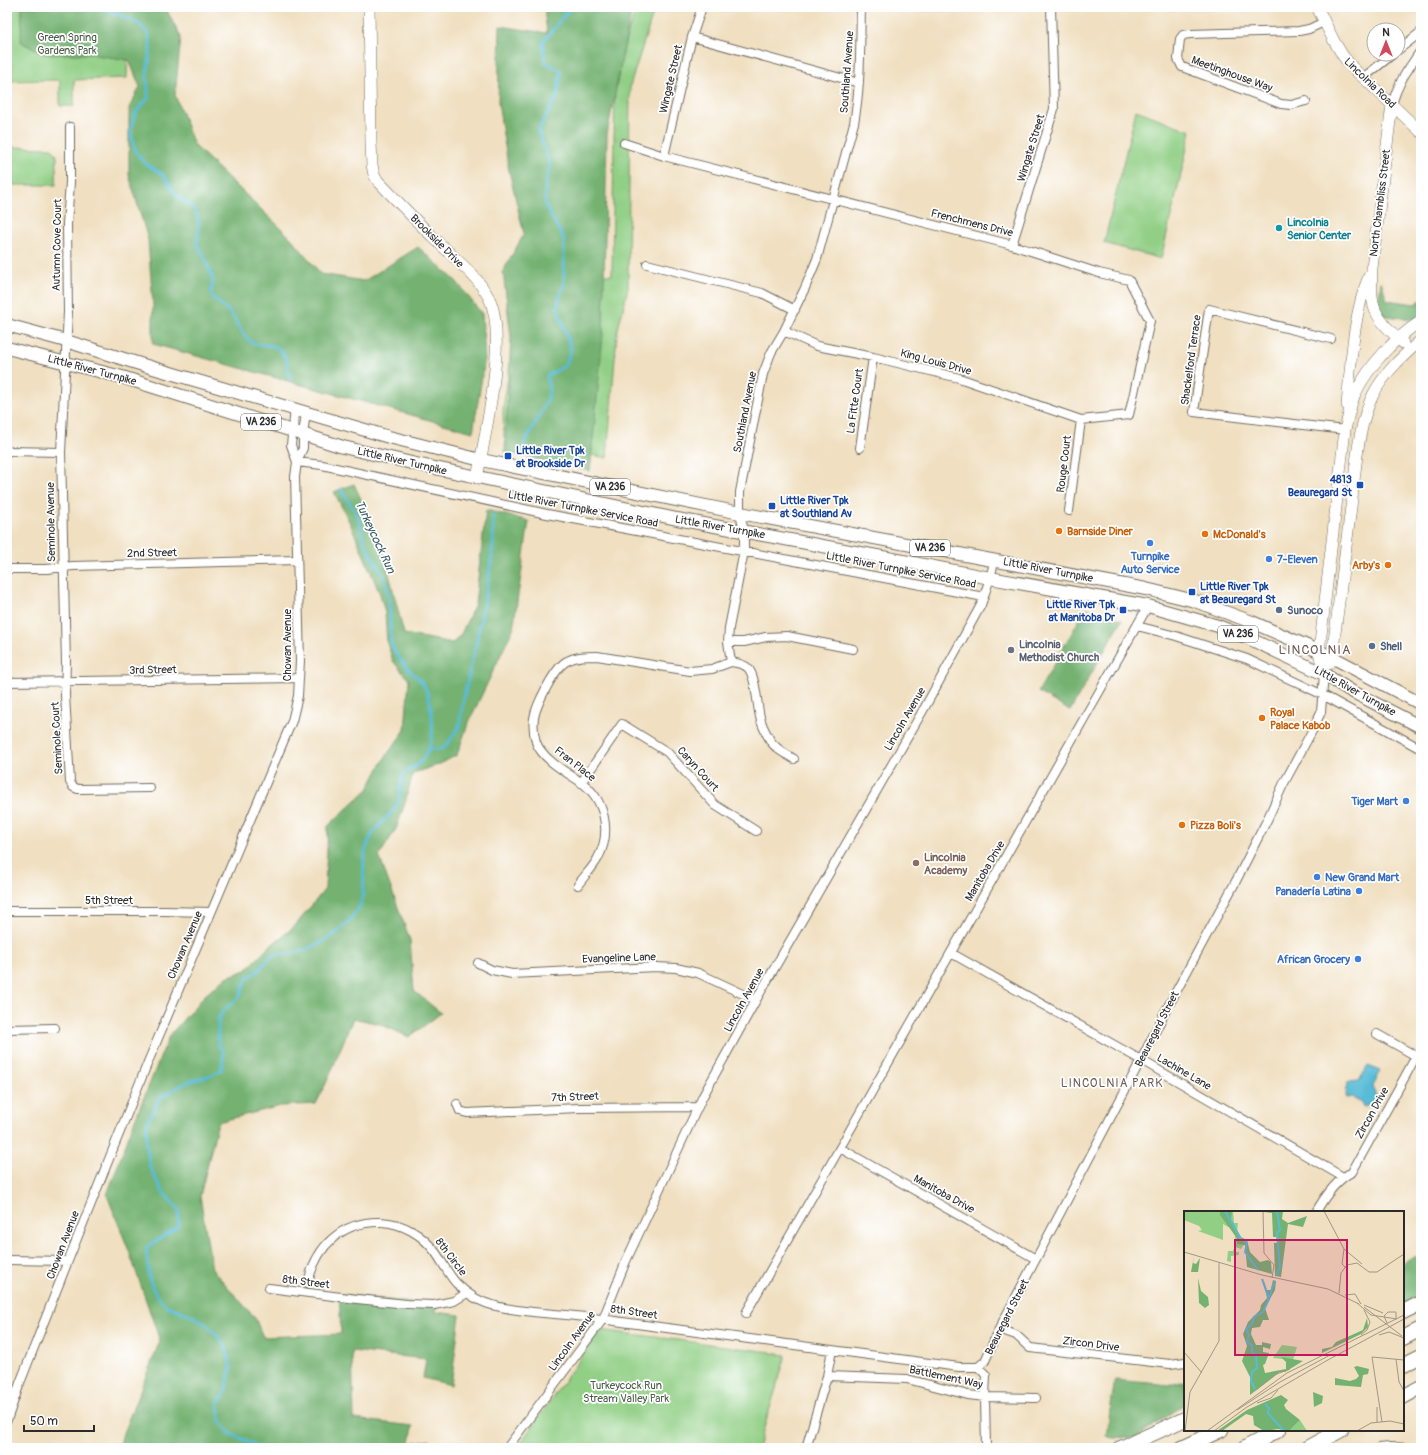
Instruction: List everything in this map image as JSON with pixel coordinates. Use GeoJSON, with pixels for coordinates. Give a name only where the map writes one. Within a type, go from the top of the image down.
{"type":"FeatureCollection","features":[{"type":"Feature","properties":{"kind":"highway"},"geometry":{"type":"LineString","coordinates":[[1404,1312],[1421,1303]]}},
{"type":"Feature","properties":{"kind":"highway"},"geometry":{"type":"LineString","coordinates":[[1404,1338],[1421,1329]]}},
{"type":"Feature","properties":{"kind":"highway"},"geometry":{"type":"LineString","coordinates":[[1404,1364],[1421,1356]]}},
{"type":"Feature","properties":{"kind":"highway"},"geometry":{"type":"LineString","coordinates":[[1404,1396],[1421,1387]]}},
{"type":"Feature","properties":{"kind":"highway"},"geometry":{"type":"LineString","coordinates":[[1122,1448],[1184,1419]]}},
{"type":"Feature","properties":{"kind":"highway"},"geometry":{"type":"LineString","coordinates":[[1182,1448],[1219,1431]]}},
{"type":"Feature","properties":{"kind":"highway"},"geometry":{"type":"LineString","coordinates":[[1245,1448],[1277,1431]]}},
{"type":"Feature","properties":{"kind":"highway"},"geometry":{"type":"LineString","coordinates":[[1308,1448],[1339,1431]]}},
{"type":"Feature","properties":{"kind":"main road","name":"Brookside Drive"},"geometry":{"type":"LineString","coordinates":[[369,7],[371,143],[374,175],[378,182],[474,277],[489,297],[493,308],[497,339],[494,377],[477,478]]}},
{"type":"Feature","properties":{"kind":"main road","name":"Lincolnia Road"},"geometry":{"type":"LineString","coordinates":[[1317,7],[1343,56],[1363,78],[1421,132]]}},
{"type":"Feature","properties":{"kind":"main road","name":"North Chambliss Street"},"geometry":{"type":"LineString","coordinates":[[1392,104],[1372,268],[1371,294],[1376,313],[1388,330],[1410,350]]}},
{"type":"Feature","properties":{"kind":"main road"},"geometry":{"type":"LineString","coordinates":[[1345,430],[1352,353],[1357,322],[1362,294],[1372,268]]}},
{"type":"Feature","properties":{"kind":"main road"},"geometry":{"type":"LineString","coordinates":[[1345,430],[1353,400],[1364,380],[1384,353],[1421,321]]}},
{"type":"Feature","properties":{"kind":"main road","name":"Little River Turnpike"},"geometry":{"type":"LineString","coordinates":[[7,325],[66,341],[389,437],[481,460],[740,513],[995,559],[1146,589],[1195,601],[1252,622],[1319,652],[1332,656],[1421,704]]}},
{"type":"Feature","properties":{"kind":"main road"},"geometry":{"type":"LineString","coordinates":[[1324,674],[1332,656],[1356,465],[1365,414],[1373,394],[1381,382],[1395,364],[1421,340]]}},
{"type":"Feature","properties":{"kind":"main road","name":"Little River Turnpike"},"geometry":{"type":"LineString","coordinates":[[7,348],[160,388],[298,434],[343,447],[477,478],[677,519],[1148,606],[1218,626],[1246,637],[1324,674],[1351,691],[1421,727]]}},
{"type":"Feature","properties":{"kind":"main road","name":"Beauregard Street"},"geometry":{"type":"LineString","coordinates":[[1324,674],[1319,652],[1345,430]]}},
{"type":"Feature","properties":{"kind":"main road"},"geometry":{"type":"LineString","coordinates":[[1399,693],[1421,698]]}},
{"type":"Feature","properties":{"kind":"street","name":"Wingate Street"},"geometry":{"type":"LineString","coordinates":[[664,156],[692,37],[702,7]]}},
{"type":"Feature","properties":{"kind":"street","name":"Southland Avenue"},"geometry":{"type":"LineString","coordinates":[[731,662],[728,642],[729,628],[744,551],[744,531],[740,513],[740,492],[763,374],[771,353],[784,331],[805,288],[816,260],[854,123],[858,103],[861,7]]}},
{"type":"Feature","properties":{"kind":"street","name":"Wingate Street"},"geometry":{"type":"LineString","coordinates":[[1012,245],[1054,109],[1051,7]]}},
{"type":"Feature","properties":{"kind":"street","name":"Meetinghouse Way"},"geometry":{"type":"LineString","coordinates":[[1306,101],[1291,105],[1281,104],[1182,67],[1178,62],[1180,39],[1183,35],[1190,34],[1309,29],[1324,22]]}},
{"type":"Feature","properties":{"kind":"street"},"geometry":{"type":"LineString","coordinates":[[1406,44],[1421,32]]}},
{"type":"Feature","properties":{"kind":"street"},"geometry":{"type":"LineString","coordinates":[[692,37],[859,83]]}},
{"type":"Feature","properties":{"kind":"street","name":"North Chambliss Street"},"geometry":{"type":"LineString","coordinates":[[1392,104],[1396,89],[1421,50]]}},
{"type":"Feature","properties":{"kind":"street"},"geometry":{"type":"LineString","coordinates":[[1363,78],[1383,62]]}},
{"type":"Feature","properties":{"kind":"street","name":"Autumn Cove Court"},"geometry":{"type":"LineString","coordinates":[[65,362],[68,312],[67,224],[70,182],[70,127]]}},
{"type":"Feature","properties":{"kind":"street","name":"Frenchmens Drive"},"geometry":{"type":"LineString","coordinates":[[624,143],[664,156],[1012,245],[1099,273],[1129,280],[1150,321],[1129,415],[1081,420]]}},
{"type":"Feature","properties":{"kind":"street"},"geometry":{"type":"LineString","coordinates":[[647,264],[762,293],[794,310]]}},
{"type":"Feature","properties":{"kind":"street","name":"Shackelford Terrace"},"geometry":{"type":"LineString","coordinates":[[1331,338],[1209,309],[1194,412],[1345,430]]}},
{"type":"Feature","properties":{"kind":"street","name":"King Louis Drive"},"geometry":{"type":"LineString","coordinates":[[784,331],[817,346],[873,357],[959,378],[1081,420]]}},
{"type":"Feature","properties":{"kind":"street","name":"La Fitte Court"},"geometry":{"type":"LineString","coordinates":[[860,448],[873,357]]}},
{"type":"Feature","properties":{"kind":"street","name":"Seminole Avenue"},"geometry":{"type":"LineString","coordinates":[[65,362],[61,452],[66,681]]}},
{"type":"Feature","properties":{"kind":"street","name":"Chowan Avenue"},"geometry":{"type":"LineString","coordinates":[[7,1420],[68,1261],[148,1062],[292,721],[298,696],[300,661],[295,504],[297,462],[303,448],[298,434],[301,410]]}},
{"type":"Feature","properties":{"kind":"street","name":"Chowan Avenue"},"geometry":{"type":"LineString","coordinates":[[297,462],[291,444],[298,434],[301,410]]}},
{"type":"Feature","properties":{"kind":"street","name":"Rouge Court"},"geometry":{"type":"LineString","coordinates":[[1069,512],[1081,420]]}},
{"type":"Feature","properties":{"kind":"street"},"geometry":{"type":"LineString","coordinates":[[7,451],[61,452]]}},
{"type":"Feature","properties":{"kind":"street","name":"Little River Turnpike Service Road"},"geometry":{"type":"LineString","coordinates":[[297,462],[322,465],[547,514],[984,597]]}},
{"type":"Feature","properties":{"kind":"street","name":"Lincoln Avenue"},"geometry":{"type":"LineString","coordinates":[[507,1448],[603,1319],[626,1261],[698,1107],[756,1000],[925,707],[984,597],[995,559]]}},
{"type":"Feature","properties":{"kind":"street","name":"2nd Street"},"geometry":{"type":"LineString","coordinates":[[7,569],[297,560]]}},
{"type":"Feature","properties":{"kind":"street","name":"Manitoba Drive"},"geometry":{"type":"LineString","coordinates":[[746,1313],[1148,606]]}},
{"type":"Feature","properties":{"kind":"street"},"geometry":{"type":"LineString","coordinates":[[1136,626],[1176,636],[1247,659],[1323,695],[1421,749]]}},
{"type":"Feature","properties":{"kind":"street"},"geometry":{"type":"LineString","coordinates":[[728,642],[744,642],[766,637],[787,636],[853,649]]}},
{"type":"Feature","properties":{"kind":"street","name":"Fran Place"},"geometry":{"type":"LineString","coordinates":[[578,885],[598,859],[602,848],[606,825],[597,800],[590,790],[561,770],[536,743],[533,728],[536,708],[552,677],[566,661],[582,656],[597,656],[690,670],[712,669],[731,662]]}},
{"type":"Feature","properties":{"kind":"street"},"geometry":{"type":"LineString","coordinates":[[731,662],[744,665],[750,670],[760,719],[766,733],[770,741],[777,748],[794,759]]}},
{"type":"Feature","properties":{"kind":"street","name":"Beauregard Street"},"geometry":{"type":"LineString","coordinates":[[986,1448],[986,1375],[978,1367],[985,1361],[999,1329],[1165,1012],[1236,881],[1283,785],[1312,731],[1321,712],[1324,674]]}},
{"type":"Feature","properties":{"kind":"street","name":"3rd Street"},"geometry":{"type":"LineString","coordinates":[[7,682],[299,678]]}},
{"type":"Feature","properties":{"kind":"street","name":"Seminole Court"},"geometry":{"type":"LineString","coordinates":[[66,681],[65,695],[70,782],[73,787],[78,789],[150,788]]}},
{"type":"Feature","properties":{"kind":"street","name":"Caryn Court"},"geometry":{"type":"LineString","coordinates":[[581,783],[622,724],[667,752],[715,805],[756,830]]}},
{"type":"Feature","properties":{"kind":"street","name":"5th Street"},"geometry":{"type":"LineString","coordinates":[[7,911],[211,912]]}},
{"type":"Feature","properties":{"kind":"street","name":"Lachine Lane"},"geometry":{"type":"LineString","coordinates":[[951,953],[1141,1060],[1343,1177]]}},
{"type":"Feature","properties":{"kind":"street","name":"Evangeline Lane"},"geometry":{"type":"LineString","coordinates":[[478,962],[492,970],[512,974],[656,967],[676,968],[698,973],[756,1000]]}},
{"type":"Feature","properties":{"kind":"street"},"geometry":{"type":"LineString","coordinates":[[7,1029],[55,1028]]}},
{"type":"Feature","properties":{"kind":"street","name":"Zircon Drive"},"geometry":{"type":"LineString","coordinates":[[1317,1211],[1323,1199],[1343,1177],[1352,1172],[1408,1073],[1416,1056],[1377,1034]]}},
{"type":"Feature","properties":{"kind":"street","name":"7th Street"},"geometry":{"type":"LineString","coordinates":[[457,1104],[460,1111],[467,1113],[579,1108],[698,1107]]}},
{"type":"Feature","properties":{"kind":"street","name":"Manitoba Drive"},"geometry":{"type":"LineString","coordinates":[[840,1148],[1036,1259]]}},
{"type":"Feature","properties":{"kind":"street","name":"8th Circle"},"geometry":{"type":"LineString","coordinates":[[308,1283],[316,1259],[323,1248],[334,1237],[357,1225],[370,1222],[383,1222],[408,1228],[418,1234],[428,1243],[457,1284],[467,1293]]}},
{"type":"Feature","properties":{"kind":"street"},"geometry":{"type":"LineString","coordinates":[[7,1260],[68,1261]]}},
{"type":"Feature","properties":{"kind":"street","name":"8th Street"},"geometry":{"type":"LineString","coordinates":[[269,1288],[357,1299],[434,1305],[454,1301],[467,1293],[496,1306],[959,1367],[978,1367]]}},
{"type":"Feature","properties":{"kind":"street","name":"Zircon Drive"},"geometry":{"type":"LineString","coordinates":[[999,1329],[1016,1336],[1030,1348],[1170,1364],[1184,1362]]}},
{"type":"Feature","properties":{"kind":"street"},"geometry":{"type":"LineString","coordinates":[[806,1448],[827,1376],[832,1350]]}},
{"type":"Feature","properties":{"kind":"street","name":"Battlement Way"},"geometry":{"type":"LineString","coordinates":[[827,1376],[907,1379],[968,1395],[985,1397],[1036,1398]]}},
{"type":"Feature","properties":{"kind":"street"},"geometry":{"type":"LineString","coordinates":[[1379,1448],[1413,1448]]}},
{"type":"Feature","properties":{"kind":"green space","name":"Green Spring Gardens Park"},"geometry":{"type":"Polygon","coordinates":[[[7,7],[98,7],[128,38],[127,78],[74,80],[74,106],[60,106],[60,80],[7,81],[7,7]]]}},
{"type":"Feature","properties":{"kind":"green space"},"geometry":{"type":"Polygon","coordinates":[[[22,7],[165,7],[181,37],[175,95],[194,145],[292,239],[321,274],[364,281],[418,247],[456,281],[482,314],[485,359],[473,432],[153,344],[153,305],[148,240],[129,175],[129,108],[140,87],[129,60],[89,54],[44,54],[21,42],[22,7]]]}},
{"type":"Feature","properties":{"kind":"green space"},"geometry":{"type":"Polygon","coordinates":[[[544,7],[632,7],[607,134],[603,334],[590,471],[505,452],[511,337],[503,271],[524,234],[509,171],[498,103],[500,26],[547,33],[544,7]]]}},
{"type":"Feature","properties":{"kind":"green space"},"geometry":{"type":"Polygon","coordinates":[[[636,7],[655,7],[630,86],[628,288],[617,333],[607,458],[504,438],[503,409],[525,275],[612,275],[615,76],[636,7]]]}},
{"type":"Feature","properties":{"kind":"green space"},"geometry":{"type":"Polygon","coordinates":[[[1136,110],[1191,131],[1161,259],[1104,243],[1136,110]]]}},
{"type":"Feature","properties":{"kind":"green space"},"geometry":{"type":"Polygon","coordinates":[[[7,147],[52,148],[57,156],[56,185],[7,185],[7,147]]]}},
{"type":"Feature","properties":{"kind":"green space"},"geometry":{"type":"Polygon","coordinates":[[[1381,281],[1387,300],[1415,304],[1421,300],[1421,320],[1377,315],[1381,281]]]}},
{"type":"Feature","properties":{"kind":"green space"},"geometry":{"type":"Polygon","coordinates":[[[354,484],[381,542],[404,634],[453,643],[461,634],[475,604],[486,510],[529,521],[513,629],[468,724],[457,755],[438,765],[413,773],[396,829],[379,856],[410,940],[414,991],[441,1013],[409,1037],[380,1024],[353,1018],[329,1077],[316,1104],[280,1106],[218,1122],[200,1196],[212,1269],[255,1318],[263,1337],[341,1334],[339,1294],[437,1306],[436,1312],[460,1315],[451,1385],[423,1378],[426,1359],[352,1351],[354,1419],[413,1426],[410,1443],[430,1440],[428,1448],[119,1448],[123,1433],[160,1341],[129,1251],[107,1195],[130,1132],[169,1036],[204,996],[227,977],[246,970],[269,947],[295,926],[325,889],[328,826],[368,789],[384,759],[405,730],[409,680],[393,661],[387,642],[385,613],[380,594],[350,523],[334,492],[354,484]]]}},
{"type":"Feature","properties":{"kind":"green space"},"geometry":{"type":"Polygon","coordinates":[[[1086,608],[1122,620],[1070,711],[1038,692],[1086,608]]]}},
{"type":"Feature","properties":{"kind":"green space"},"geometry":{"type":"Polygon","coordinates":[[[1421,1254],[1421,1306],[1404,1314],[1404,1262],[1421,1254]]]}},
{"type":"Feature","properties":{"kind":"green space","name":"Turkeycock Run Stream Valley Park"},"geometry":{"type":"Polygon","coordinates":[[[600,1330],[786,1355],[758,1448],[517,1448],[600,1330]]]}},
{"type":"Feature","properties":{"kind":"green space"},"geometry":{"type":"Polygon","coordinates":[[[1115,1380],[1170,1385],[1184,1381],[1184,1405],[1134,1439],[1106,1436],[1115,1380]]]}},
{"type":"Feature","properties":{"kind":"water"},"geometry":{"type":"Polygon","coordinates":[[[1368,1066],[1381,1071],[1372,1087],[1378,1100],[1364,1107],[1362,1102],[1352,1097],[1346,1098],[1347,1082],[1359,1081],[1368,1066]]]}},
{"type":"Feature","properties":{"kind":"waterway","name":"Turkeycock Run"},"geometry":{"type":"LineString","coordinates":[[99,7],[134,21],[142,26],[149,38],[150,51],[147,77],[148,99],[137,111],[133,119],[131,133],[136,152],[147,165],[163,175],[177,196],[194,209],[198,218],[199,227],[197,245],[203,254],[213,279],[211,295],[216,301],[227,309],[247,339],[254,344],[272,346],[281,352],[287,361],[290,379]]}},
{"type":"Feature","properties":{"kind":"waterway","name":"Turkeycock Run"},"geometry":{"type":"LineString","coordinates":[[524,444],[547,401],[549,391],[547,376],[566,365],[571,349],[557,306],[564,283],[564,239],[545,205],[545,186],[550,166],[538,130],[557,97],[561,71],[545,62],[543,42],[568,11],[567,7]]}},
{"type":"Feature","properties":{"kind":"waterway","name":"Turkeycock Run"},"geometry":{"type":"LineString","coordinates":[[257,1448],[246,1440],[237,1437],[228,1431],[220,1419],[218,1403],[225,1394],[231,1367],[227,1350],[219,1337],[203,1322],[193,1316],[167,1306],[153,1289],[149,1277],[146,1248],[178,1226],[179,1210],[162,1191],[150,1167],[146,1140],[147,1123],[159,1099],[185,1083],[214,1074],[221,1070],[223,1052],[218,1045],[218,1019],[223,1011],[240,996],[247,978],[257,972],[272,955],[294,953],[319,944],[352,918],[357,911],[363,896],[364,856],[370,838],[396,807],[400,796],[401,782],[404,774],[407,770],[417,765],[421,761],[427,754],[429,748],[432,738],[432,712],[428,694],[421,681],[404,664],[392,646],[390,635],[390,604],[386,583],[365,543],[359,520],[341,489]]}},
{"type":"Feature","properties":{"kind":"waterway","name":"Turkeycock Run"},"geometry":{"type":"LineString","coordinates":[[428,749],[442,749],[449,742],[459,727],[488,582],[493,547],[493,515]]}},
{"type":"Feature","properties":{"kind":"place","name":"Lincolnia Senior Center"},"geometry":{"type":"Point","coordinates":[1279,228]}},
{"type":"Feature","properties":{"kind":"place","name":"Little River Tpk at Brookside Dr"},"geometry":{"type":"Point","coordinates":[508,456]}},
{"type":"Feature","properties":{"kind":"place","name":"4813 Beauregard St"},"geometry":{"type":"Point","coordinates":[1360,485]}},
{"type":"Feature","properties":{"kind":"place","name":"Little River Tpk at Southland Av"},"geometry":{"type":"Point","coordinates":[772,506]}},
{"type":"Feature","properties":{"kind":"place","name":"Barnside Diner"},"geometry":{"type":"Point","coordinates":[1059,531]}},
{"type":"Feature","properties":{"kind":"place","name":"McDonald's"},"geometry":{"type":"Point","coordinates":[1205,534]}},
{"type":"Feature","properties":{"kind":"place","name":"Turnpike Auto Service"},"geometry":{"type":"Point","coordinates":[1150,543]}},
{"type":"Feature","properties":{"kind":"place","name":"7-Eleven"},"geometry":{"type":"Point","coordinates":[1269,559]}},
{"type":"Feature","properties":{"kind":"place","name":"Arby's"},"geometry":{"type":"Point","coordinates":[1388,565]}},
{"type":"Feature","properties":{"kind":"place","name":"Little River Tpk at Beauregard St"},"geometry":{"type":"Point","coordinates":[1192,592]}},
{"type":"Feature","properties":{"kind":"place","name":"Little River Tpk at Manitoba Dr"},"geometry":{"type":"Point","coordinates":[1123,610]}},
{"type":"Feature","properties":{"kind":"place","name":"Sunoco"},"geometry":{"type":"Point","coordinates":[1279,610]}},
{"type":"Feature","properties":{"kind":"place","name":"Shell"},"geometry":{"type":"Point","coordinates":[1372,646]}},
{"type":"Feature","properties":{"kind":"place","name":"Lincolnia Methodist Church"},"geometry":{"type":"Point","coordinates":[1011,650]}},
{"type":"Feature","properties":{"kind":"place","name":"Royal Palace Kabob"},"geometry":{"type":"Point","coordinates":[1262,718]}},
{"type":"Feature","properties":{"kind":"place","name":"Tiger Mart"},"geometry":{"type":"Point","coordinates":[1406,801]}},
{"type":"Feature","properties":{"kind":"place","name":"Pizza Boli's"},"geometry":{"type":"Point","coordinates":[1182,825]}},
{"type":"Feature","properties":{"kind":"place","name":"Lincolnia Academy"},"geometry":{"type":"Point","coordinates":[916,863]}},
{"type":"Feature","properties":{"kind":"place","name":"New Grand Mart"},"geometry":{"type":"Point","coordinates":[1317,877]}},
{"type":"Feature","properties":{"kind":"place","name":"Panadería Latina"},"geometry":{"type":"Point","coordinates":[1359,891]}},
{"type":"Feature","properties":{"kind":"place","name":"African Grocery"},"geometry":{"type":"Point","coordinates":[1358,959]}},
{"type":"Feature","properties":{"kind":"district","name":"LINCOLNIA"},"geometry":{"type":"Point","coordinates":[1315,650]}},
{"type":"Feature","properties":{"kind":"district","name":"LINCOLNIA PARK"},"geometry":{"type":"Point","coordinates":[1112,1083]}}]}
